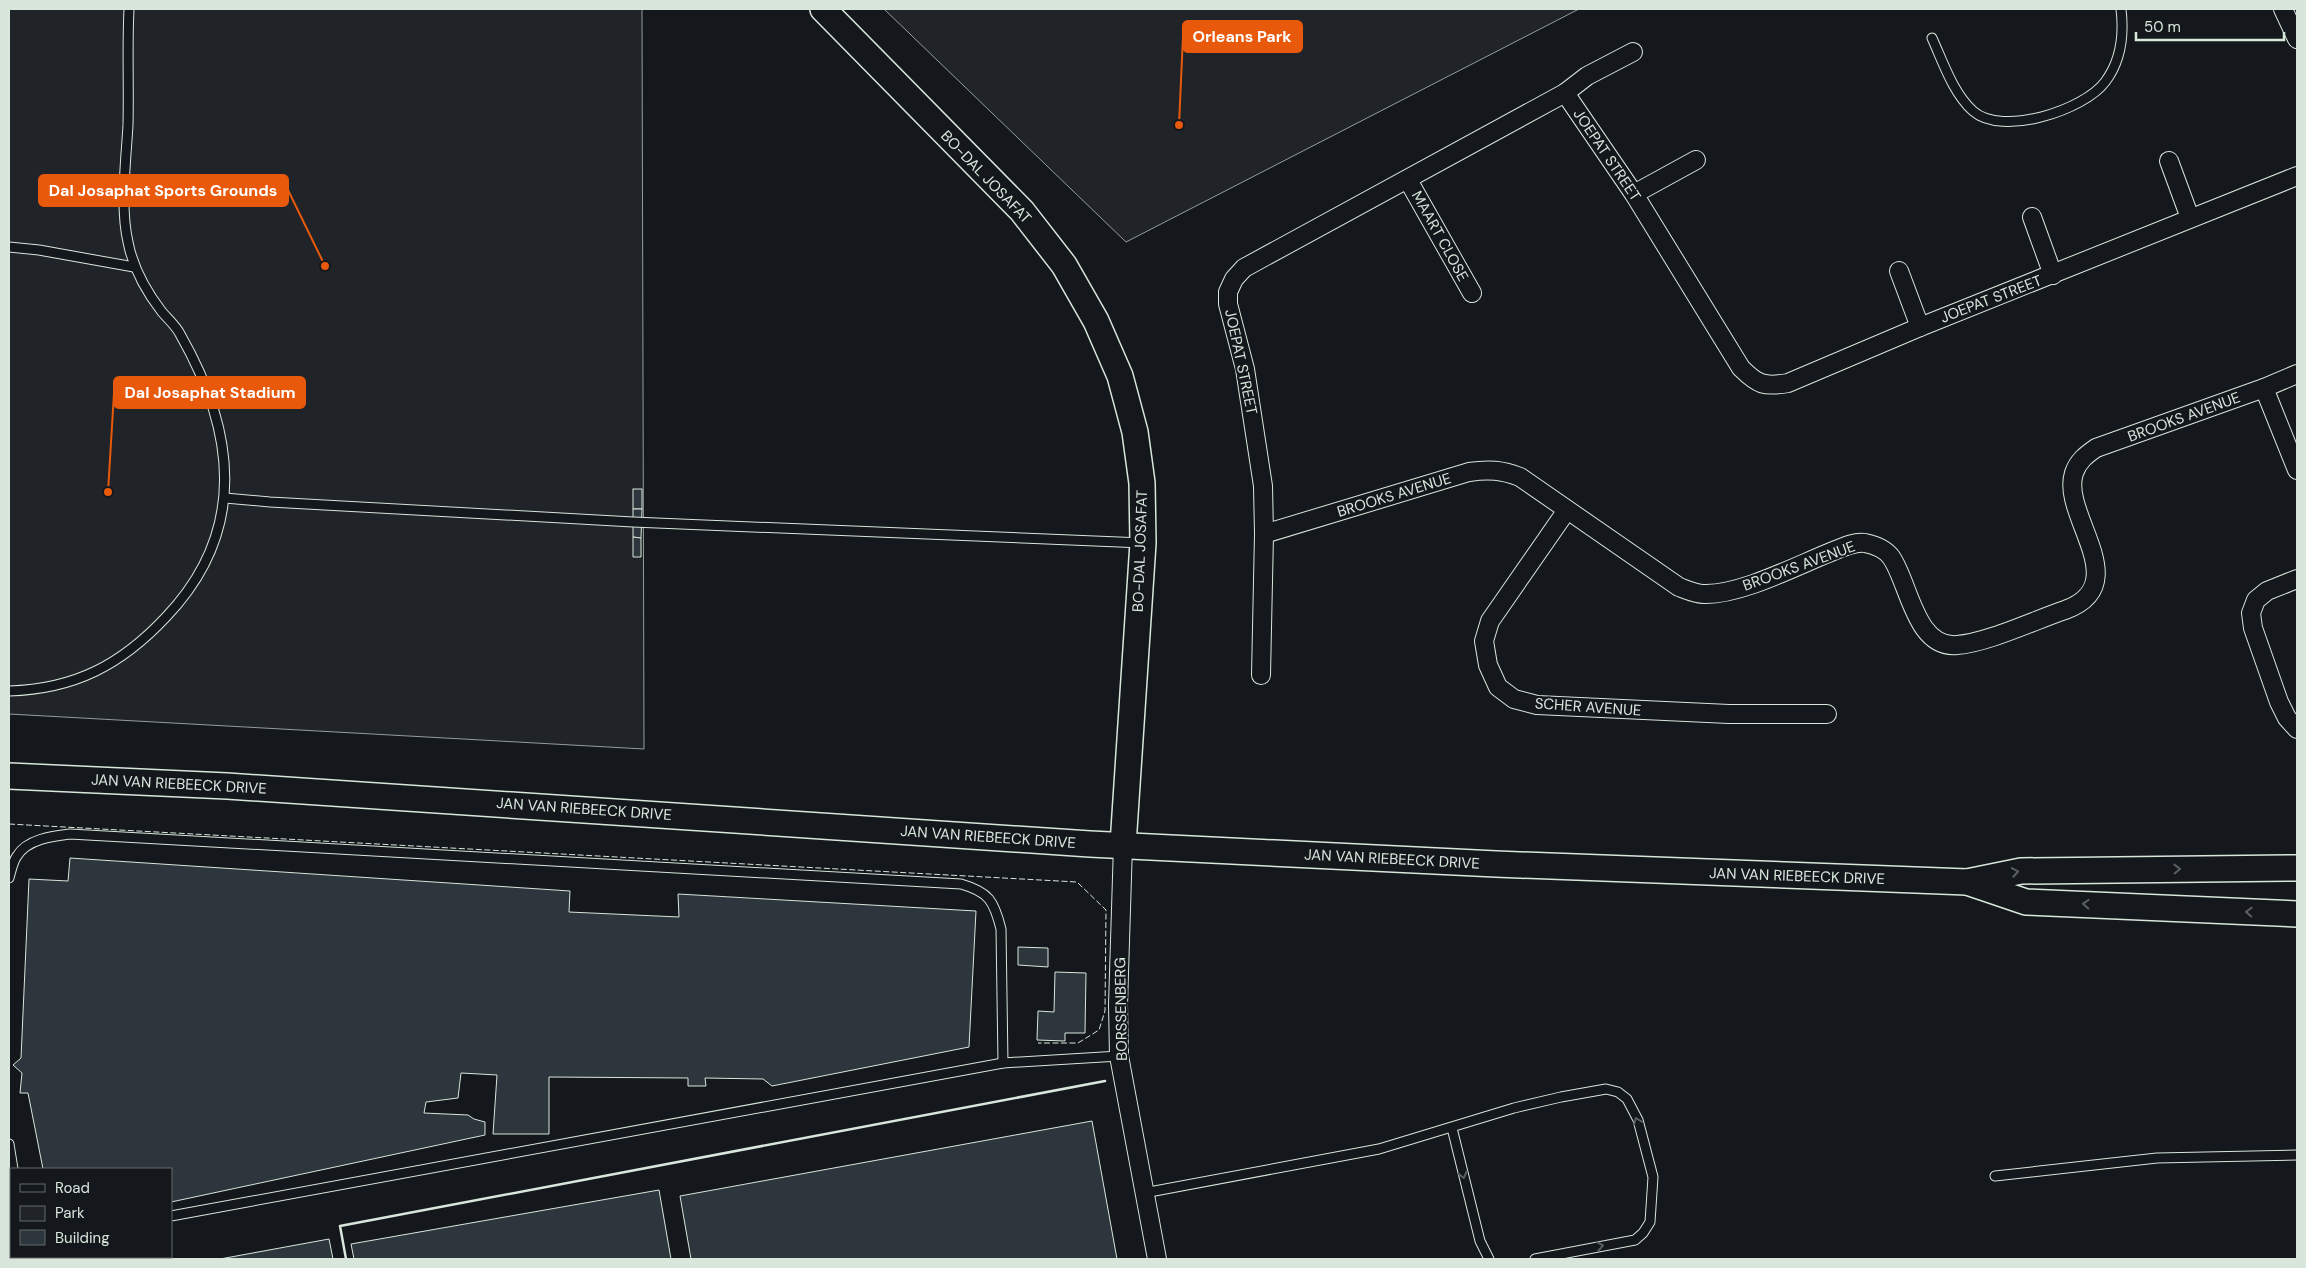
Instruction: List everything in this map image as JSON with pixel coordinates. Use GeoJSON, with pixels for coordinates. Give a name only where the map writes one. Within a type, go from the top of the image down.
{"type":"FeatureCollection","features":[{"type":"Feature","properties":{"kind":"main road","name":"BO-DAL JOSAFAT"},"geometry":{"type":"LineString","coordinates":[[823,9],[1022,211],[1064,265],[1096,321],[1120,376],[1135,432],[1142,483],[1143,543],[1123,845]]}},
{"type":"Feature","properties":{"kind":"main road","name":"JAN VAN RIEBEECK DRIVE"},"geometry":{"type":"LineString","coordinates":[[9,776],[227,786],[1123,845],[1496,864],[1967,882],[2021,871],[2297,868]]}},
{"type":"Feature","properties":{"kind":"main road","name":"JAN VAN RIEBEECK DRIVE"},"geometry":{"type":"LineString","coordinates":[[1967,882],[2026,902],[2297,914]]}},
{"type":"Feature","properties":{"kind":"street"},"geometry":{"type":"LineString","coordinates":[[2283,9],[2297,39]]}},
{"type":"Feature","properties":{"kind":"street"},"geometry":{"type":"LineString","coordinates":[[1565,94],[1587,76],[1633,52]]}},
{"type":"Feature","properties":{"kind":"street","name":"JOEPAT STREET"},"geometry":{"type":"LineString","coordinates":[[1261,675],[1264,534],[1262,486],[1258,445],[1245,370],[1228,304],[1228,292],[1234,279],[1244,268],[1565,94],[1634,194],[1741,368],[1755,381],[1770,386],[1788,383],[1920,327],[2054,275],[2297,176]]}},
{"type":"Feature","properties":{"kind":"street"},"geometry":{"type":"LineString","coordinates":[[1634,194],[1696,160]]}},
{"type":"Feature","properties":{"kind":"street"},"geometry":{"type":"LineString","coordinates":[[2169,161],[2190,218]]}},
{"type":"Feature","properties":{"kind":"street","name":"MAART CLOSE"},"geometry":{"type":"LineString","coordinates":[[1408,180],[1472,293]]}},
{"type":"Feature","properties":{"kind":"street"},"geometry":{"type":"LineString","coordinates":[[2032,217],[2054,275]]}},
{"type":"Feature","properties":{"kind":"street"},"geometry":{"type":"LineString","coordinates":[[1899,271],[1920,327]]}},
{"type":"Feature","properties":{"kind":"street","name":"BROOKS AVENUE"},"geometry":{"type":"LineString","coordinates":[[1264,534],[1470,472],[1485,469],[1503,470],[1520,477],[1679,587],[1702,595],[1724,593],[1746,586],[1843,547],[1863,543],[1879,546],[1891,557],[1920,622],[1931,636],[1943,644],[1956,646],[1977,641],[2072,607],[2086,597],[2094,581],[2096,559],[2072,492],[2073,474],[2081,459],[2096,448],[2264,388],[2297,374]]}},
{"type":"Feature","properties":{"kind":"street"},"geometry":{"type":"LineString","coordinates":[[2264,388],[2297,470]]}},
{"type":"Feature","properties":{"kind":"street","name":"SCHER AVENUE"},"geometry":{"type":"LineString","coordinates":[[1567,510],[1490,621],[1484,641],[1488,665],[1498,687],[1514,699],[1537,706],[1729,714],[1827,714]]}},
{"type":"Feature","properties":{"kind":"street"},"geometry":{"type":"LineString","coordinates":[[2297,579],[2267,591],[2256,600],[2251,613],[2253,628],[2279,702],[2286,718],[2297,729]]}},
{"type":"Feature","properties":{"kind":"street","name":"BORSSENBERG"},"geometry":{"type":"LineString","coordinates":[[1123,845],[1118,1005],[1119,1056],[1157,1259]]}},
{"type":"Feature","properties":{"kind":"lane"},"geometry":{"type":"LineString","coordinates":[[9,691],[38,690],[75,680],[100,670],[151,633],[180,602],[197,577],[212,549],[226,498],[221,438],[205,383],[179,332],[162,311],[134,267],[127,239],[125,197],[129,9]]}},
{"type":"Feature","properties":{"kind":"lane"},"geometry":{"type":"LineString","coordinates":[[1932,38],[1961,96],[1974,111],[1989,120],[2010,123],[2034,119],[2069,106],[2090,97],[2105,83],[2116,65],[2121,42],[2123,24],[2121,9]]}},
{"type":"Feature","properties":{"kind":"lane"},"geometry":{"type":"LineString","coordinates":[[9,247],[39,250],[134,267]]}},
{"type":"Feature","properties":{"kind":"lane"},"geometry":{"type":"LineString","coordinates":[[226,498],[539,518],[1143,543]]}},
{"type":"Feature","properties":{"kind":"lane"},"geometry":{"type":"LineString","coordinates":[[9,878],[13,853],[46,837],[70,834],[961,884],[980,889],[990,900],[999,921],[1003,1005],[1003,1062]]}},
{"type":"Feature","properties":{"kind":"lane"},"geometry":{"type":"LineString","coordinates":[[172,1216],[1003,1062],[1119,1056]]}},
{"type":"Feature","properties":{"kind":"lane"},"geometry":{"type":"LineString","coordinates":[[1144,1193],[1379,1149],[1524,1106],[1606,1089],[1618,1092],[1627,1099],[1638,1120],[1653,1177],[1650,1222],[1643,1233],[1635,1240],[1535,1259]]}},
{"type":"Feature","properties":{"kind":"lane"},"geometry":{"type":"LineString","coordinates":[[1452,1128],[1480,1241],[1489,1259]]}},
{"type":"Feature","properties":{"kind":"lane"},"geometry":{"type":"LineString","coordinates":[[9,1144],[13,1168]]}},
{"type":"Feature","properties":{"kind":"lane"},"geometry":{"type":"LineString","coordinates":[[1995,1176],[2156,1158],[2297,1155]]}},
{"type":"Feature","properties":{"kind":"green space"},"geometry":{"type":"Polygon","coordinates":[[[9,9],[642,9],[644,749],[9,714],[9,9]]]}},
{"type":"Feature","properties":{"kind":"green space"},"geometry":{"type":"Polygon","coordinates":[[[884,9],[1579,9],[1126,242],[884,9]]]}},
{"type":"Feature","properties":{"kind":"building"},"geometry":{"type":"Polygon","coordinates":[[[633,489],[642,489],[642,509],[633,509],[633,489]]]}},
{"type":"Feature","properties":{"kind":"building"},"geometry":{"type":"Polygon","coordinates":[[[633,509],[642,509],[641,538],[633,537],[633,509]]]}},
{"type":"Feature","properties":{"kind":"building"},"geometry":{"type":"Polygon","coordinates":[[[633,537],[641,538],[641,557],[633,557],[633,537]]]}},
{"type":"Feature","properties":{"kind":"building"},"geometry":{"type":"Polygon","coordinates":[[[70,858],[570,891],[569,912],[679,917],[678,894],[976,911],[969,1047],[772,1086],[763,1079],[705,1078],[706,1086],[688,1086],[688,1078],[549,1077],[549,1134],[493,1134],[497,1075],[461,1073],[458,1098],[426,1102],[424,1113],[468,1115],[485,1122],[485,1135],[172,1202],[172,1168],[43,1168],[28,1093],[20,1093],[22,1073],[13,1065],[21,1058],[29,879],[68,881],[70,858]]]}},
{"type":"Feature","properties":{"kind":"building"},"geometry":{"type":"Polygon","coordinates":[[[1018,947],[1048,948],[1048,967],[1018,965],[1018,947]]]}},
{"type":"Feature","properties":{"kind":"building"},"geometry":{"type":"Polygon","coordinates":[[[1055,972],[1086,973],[1085,1033],[1065,1033],[1065,1041],[1037,1040],[1038,1011],[1054,1012],[1055,972]]]}},
{"type":"Feature","properties":{"kind":"building"},"geometry":{"type":"Polygon","coordinates":[[[1092,1121],[1117,1259],[691,1259],[680,1196],[1092,1121]]]}},
{"type":"Feature","properties":{"kind":"building"},"geometry":{"type":"Polygon","coordinates":[[[659,1190],[671,1259],[354,1259],[351,1244],[659,1190]]]}},
{"type":"Feature","properties":{"kind":"building"},"geometry":{"type":"Polygon","coordinates":[[[329,1239],[333,1259],[220,1259],[329,1239]]]}},
{"type":"Feature","properties":{"kind":"fence"},"geometry":{"type":"LineString","coordinates":[[9,824],[1077,882],[1106,910],[1105,1011],[1099,1030],[1078,1043],[1038,1043]]}},
{"type":"Feature","properties":{"kind":"wall"},"geometry":{"type":"LineString","coordinates":[[346,1259],[340,1226],[1105,1081]]}},
{"type":"Feature","properties":{"kind":"place","name":"Orleans Park"},"geometry":{"type":"Point","coordinates":[1179,125]}},
{"type":"Feature","properties":{"kind":"place","name":"Dal Josaphat Sports Grounds"},"geometry":{"type":"Point","coordinates":[325,266]}},
{"type":"Feature","properties":{"kind":"place","name":"Dal Josaphat Stadium"},"geometry":{"type":"Point","coordinates":[108,492]}}]}
